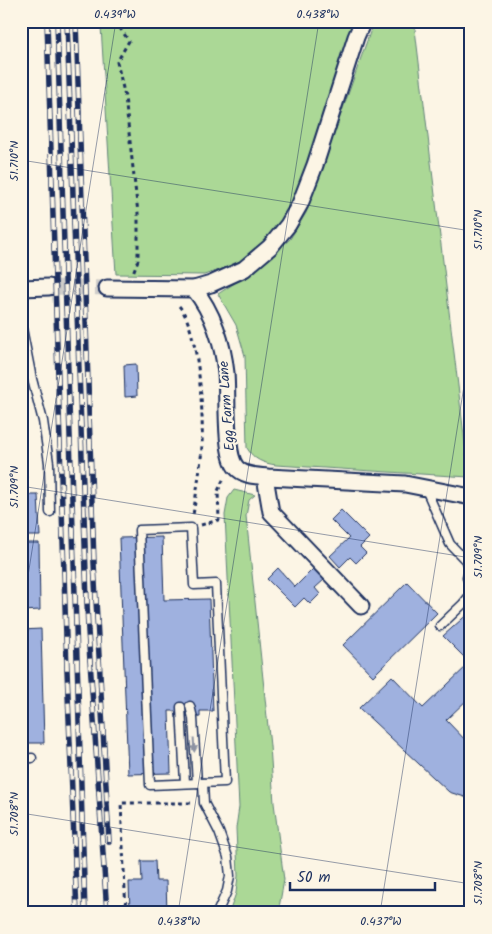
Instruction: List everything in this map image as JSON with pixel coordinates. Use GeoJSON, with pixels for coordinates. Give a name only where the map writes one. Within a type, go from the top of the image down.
{"type":"FeatureCollection","features":[{"type":"Feature","properties":{"kind":"street"},"geometry":{"type":"LineString","coordinates":[[107,288],[194,289],[211,284],[244,269],[270,247],[288,225],[300,204],[363,21]]}},
{"type":"Feature","properties":{"kind":"street"},"geometry":{"type":"LineString","coordinates":[[21,288],[49,287]]}},
{"type":"Feature","properties":{"kind":"street","name":"Egg Farm Lane"},"geometry":{"type":"LineString","coordinates":[[194,289],[205,302],[222,345],[226,373],[230,456],[236,468],[248,474],[265,477],[405,484],[471,497]]}},
{"type":"Feature","properties":{"kind":"street"},"geometry":{"type":"LineString","coordinates":[[265,477],[271,512],[361,606]]}},
{"type":"Feature","properties":{"kind":"lane"},"geometry":{"type":"LineString","coordinates":[[21,323],[32,379],[43,421],[49,463],[50,512]]}},
{"type":"Feature","properties":{"kind":"lane"},"geometry":{"type":"LineString","coordinates":[[426,487],[450,544],[471,566],[467,576],[471,589]]}},
{"type":"Feature","properties":{"kind":"lane"},"geometry":{"type":"LineString","coordinates":[[191,528],[194,585],[216,584],[225,782],[185,783],[150,785],[139,530],[191,528]]}},
{"type":"Feature","properties":{"kind":"lane"},"geometry":{"type":"LineString","coordinates":[[440,626],[471,594]]}},
{"type":"Feature","properties":{"kind":"lane"},"geometry":{"type":"LineString","coordinates":[[190,706],[204,803],[219,832],[228,857],[230,876],[227,891],[217,913]]}},
{"type":"Feature","properties":{"kind":"lane"},"geometry":{"type":"LineString","coordinates":[[181,707],[185,783]]}},
{"type":"Feature","properties":{"kind":"lane"},"geometry":{"type":"LineString","coordinates":[[21,759],[32,758]]}},
{"type":"Feature","properties":{"kind":"path"},"geometry":{"type":"LineString","coordinates":[[115,21],[129,41],[117,62],[125,96],[138,213],[138,260],[127,288]]}},
{"type":"Feature","properties":{"kind":"path"},"geometry":{"type":"LineString","coordinates":[[165,290],[185,312],[197,358],[201,406],[201,457],[191,528]]}},
{"type":"Feature","properties":{"kind":"path"},"geometry":{"type":"LineString","coordinates":[[219,520],[218,491],[222,479]]}},
{"type":"Feature","properties":{"kind":"path"},"geometry":{"type":"LineString","coordinates":[[126,913],[121,804],[204,803]]}},
{"type":"Feature","properties":{"kind":"green space"},"geometry":{"type":"Polygon","coordinates":[[[127,21],[358,21],[302,184],[279,230],[243,262],[204,275],[116,274],[101,26],[127,21]]]}},
{"type":"Feature","properties":{"kind":"green space"},"geometry":{"type":"Polygon","coordinates":[[[374,21],[414,21],[469,477],[276,465],[259,460],[247,448],[245,356],[236,325],[218,294],[253,271],[290,239],[306,213],[374,21]]]}},
{"type":"Feature","properties":{"kind":"green space"},"geometry":{"type":"Polygon","coordinates":[[[234,490],[255,495],[249,500],[246,516],[270,746],[274,803],[284,880],[278,913],[229,913],[236,893],[238,876],[236,828],[239,807],[225,515],[228,498],[234,490]]]}},
{"type":"Feature","properties":{"kind":"building"},"geometry":{"type":"Polygon","coordinates":[[[136,364],[137,396],[125,397],[124,365],[136,364]]]}},
{"type":"Feature","properties":{"kind":"building"},"geometry":{"type":"Polygon","coordinates":[[[21,495],[38,495],[40,536],[21,536],[21,495]]]}},
{"type":"Feature","properties":{"kind":"building"},"geometry":{"type":"Polygon","coordinates":[[[341,510],[369,538],[360,547],[366,553],[356,563],[350,557],[340,567],[330,556],[349,538],[331,520],[341,510]]]}},
{"type":"Feature","properties":{"kind":"building"},"geometry":{"type":"Polygon","coordinates":[[[162,537],[164,600],[209,599],[213,711],[200,711],[200,717],[176,718],[175,711],[169,711],[171,773],[128,774],[119,538],[162,537]]]}},
{"type":"Feature","properties":{"kind":"building"},"geometry":{"type":"Polygon","coordinates":[[[21,543],[39,543],[40,610],[21,611],[21,543]]]}},
{"type":"Feature","properties":{"kind":"building"},"geometry":{"type":"Polygon","coordinates":[[[278,568],[295,587],[314,568],[325,579],[315,588],[320,594],[310,604],[304,598],[295,607],[267,579],[278,568]]]}},
{"type":"Feature","properties":{"kind":"building"},"geometry":{"type":"Polygon","coordinates":[[[407,582],[437,613],[373,676],[343,645],[407,582]]]}},
{"type":"Feature","properties":{"kind":"building"},"geometry":{"type":"Polygon","coordinates":[[[471,611],[471,696],[446,720],[471,746],[471,799],[449,792],[359,708],[392,676],[423,708],[470,663],[443,636],[471,611]]]}},
{"type":"Feature","properties":{"kind":"building"},"geometry":{"type":"Polygon","coordinates":[[[41,629],[44,743],[21,743],[21,630],[41,629]]]}},
{"type":"Feature","properties":{"kind":"building"},"geometry":{"type":"Polygon","coordinates":[[[141,861],[155,861],[156,881],[166,881],[167,913],[130,913],[129,882],[142,882],[141,861]]]}},
{"type":"Feature","properties":{"kind":"tunnel"},"geometry":{"type":"LineString","coordinates":[[49,287],[107,288]]}},
{"type":"Feature","properties":{"kind":"railway"},"geometry":{"type":"LineString","coordinates":[[47,21],[67,670],[77,913]]}},
{"type":"Feature","properties":{"kind":"railway"},"geometry":{"type":"LineString","coordinates":[[57,21],[85,913]]}},
{"type":"Feature","properties":{"kind":"railway"},"geometry":{"type":"LineString","coordinates":[[67,21],[88,631],[107,913]]}},
{"type":"Feature","properties":{"kind":"railway"},"geometry":{"type":"LineString","coordinates":[[76,21],[94,563],[109,841]]}}]}
